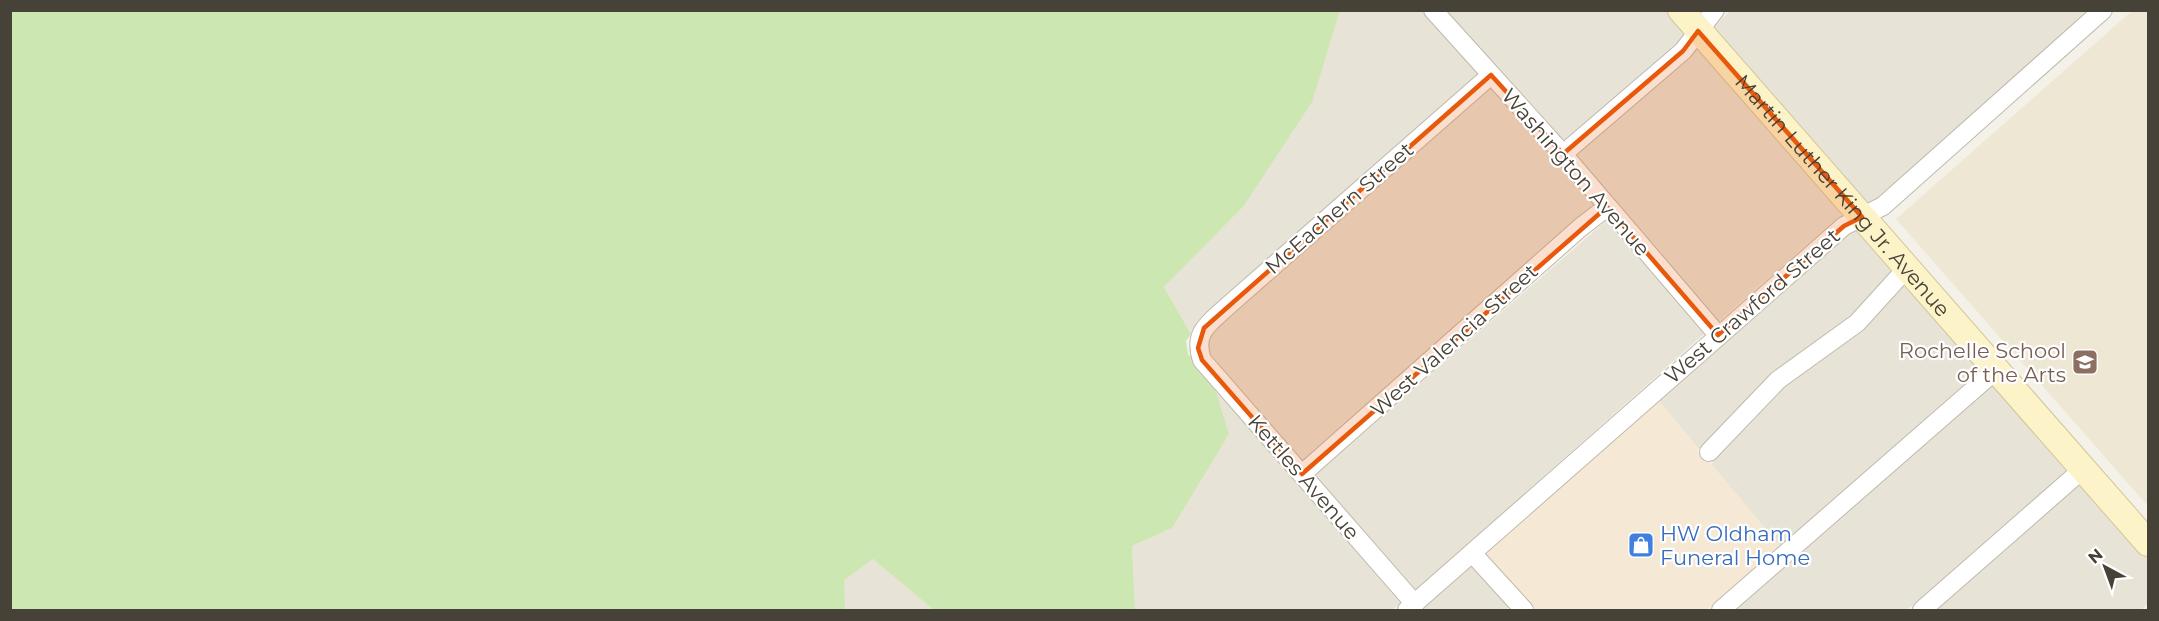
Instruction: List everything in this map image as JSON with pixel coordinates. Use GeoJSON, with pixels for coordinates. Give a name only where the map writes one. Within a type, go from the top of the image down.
{"type":"FeatureCollection","features":[{"type":"Feature","properties":{"kind":"street","name":"Washington Avenue"},"geometry":{"type":"LineString","coordinates":[[1433,10],[1563,154],[1718,335]]}},
{"type":"Feature","properties":{"kind":"street","name":"Martin Luther King Jr. Avenue"},"geometry":{"type":"LineString","coordinates":[[1681,10],[2148,543]]}},
{"type":"Feature","properties":{"kind":"street"},"geometry":{"type":"LineString","coordinates":[[1563,154],[1683,51],[1715,10]]}},
{"type":"Feature","properties":{"kind":"street","name":"West Crawford Street"},"geometry":{"type":"LineString","coordinates":[[1411,607],[1844,226],[1882,206],[2103,10]]}},
{"type":"Feature","properties":{"kind":"street","name":"McEachern Street"},"geometry":{"type":"LineString","coordinates":[[1198,348],[1204,328],[1491,75]]}},
{"type":"Feature","properties":{"kind":"street","name":"West Valencia Street"},"geometry":{"type":"LineString","coordinates":[[1302,474],[1581,227],[1607,207]]}},
{"type":"Feature","properties":{"kind":"street"},"geometry":{"type":"LineString","coordinates":[[1709,452],[1778,380],[1857,323],[1907,268]]}},
{"type":"Feature","properties":{"kind":"street","name":"Kettles Avenue"},"geometry":{"type":"LineString","coordinates":[[1198,348],[1202,360],[1302,474],[1411,607]]}},
{"type":"Feature","properties":{"kind":"street"},"geometry":{"type":"LineString","coordinates":[[1721,610],[1996,369]]}},
{"type":"Feature","properties":{"kind":"street"},"geometry":{"type":"LineString","coordinates":[[1922,610],[2083,469]]}},
{"type":"Feature","properties":{"kind":"street"},"geometry":{"type":"LineString","coordinates":[[1472,553],[1522,610]]}},
{"type":"Feature","properties":{"kind":"highlighted area"},"geometry":{"type":"Polygon","coordinates":[[[1698,31],[1862,217],[1844,226],[1718,335],[1607,207],[1302,474],[1202,360],[1198,348],[1204,328],[1491,75],[1563,154],[1683,51],[1698,31]]]}},
{"type":"Feature","properties":{"kind":"shaded area","name":"Rochelle School of the Arts"},"geometry":{"type":"Polygon","coordinates":[[[2133,10],[2148,11],[2148,506],[1896,219],[2133,10]]]}},
{"type":"Feature","properties":{"kind":"shaded area"},"geometry":{"type":"Polygon","coordinates":[[[1340,11],[1422,11],[1478,74],[1223,297],[1197,321],[1191,334],[1164,287],[1243,207],[1340,11]]]}},
{"type":"Feature","properties":{"kind":"shaded area"},"geometry":{"type":"Polygon","coordinates":[[[1445,11],[1669,11],[1687,30],[1676,44],[1563,142],[1445,11]]]}},
{"type":"Feature","properties":{"kind":"shaded area"},"geometry":{"type":"Polygon","coordinates":[[[1730,11],[2088,11],[1877,198],[1863,205],[1710,31],[1730,11]]]}},
{"type":"Feature","properties":{"kind":"shaded area"},"geometry":{"type":"Polygon","coordinates":[[[1700,45],[1848,213],[1839,217],[1718,322],[1575,156],[1690,58],[1700,45]]]}},
{"type":"Feature","properties":{"kind":"shaded area"},"geometry":{"type":"Polygon","coordinates":[[[1491,88],[1594,205],[1302,461],[1210,356],[1207,343],[1211,334],[1491,88]]]}},
{"type":"Feature","properties":{"kind":"shaded area"},"geometry":{"type":"Polygon","coordinates":[[[1607,220],[1705,333],[1415,591],[1314,476],[1607,220]]]}},
{"type":"Feature","properties":{"kind":"shaded area"},"geometry":{"type":"Polygon","coordinates":[[[1861,228],[1895,267],[1851,316],[1771,373],[1699,449],[1659,401],[1850,233],[1861,228]]]}},
{"type":"Feature","properties":{"kind":"shaded area"},"geometry":{"type":"Polygon","coordinates":[[[1908,282],[1983,368],[1780,546],[1711,464],[1784,387],[1863,331],[1908,282]]]}},
{"type":"Feature","properties":{"kind":"shaded area"},"geometry":{"type":"Polygon","coordinates":[[[1996,383],[2070,467],[1907,610],[1735,610],[1996,383]]]}},
{"type":"Feature","properties":{"kind":"shaded area"},"geometry":{"type":"Polygon","coordinates":[[[1214,386],[1402,602],[1392,610],[1135,610],[1132,546],[1172,528],[1214,386]]]}},
{"type":"Feature","properties":{"kind":"shaded area"},"geometry":{"type":"Polygon","coordinates":[[[1659,401],[1699,449],[1697,452],[1711,464],[1780,546],[1706,610],[1536,610],[1485,554],[1659,401]]]}},
{"type":"Feature","properties":{"kind":"shaded area"},"geometry":{"type":"Polygon","coordinates":[[[2083,481],[2148,556],[2148,604],[2141,610],[1936,610],[2083,481]]]}},
{"type":"Feature","properties":{"kind":"shaded area"},"geometry":{"type":"Polygon","coordinates":[[[873,559],[934,610],[845,610],[843,580],[873,559]]]}},
{"type":"Feature","properties":{"kind":"shaded area"},"geometry":{"type":"Polygon","coordinates":[[[1472,566],[1509,607],[1505,610],[1421,610],[1472,566]]]}},
{"type":"Feature","properties":{"kind":"green space"},"geometry":{"type":"Polygon","coordinates":[[[1340,10],[1312,102],[1243,207],[1164,287],[1191,334],[1186,341],[1188,354],[1214,386],[1229,434],[1172,528],[1132,546],[1135,610],[934,610],[873,559],[844,580],[845,610],[11,610],[10,11],[1340,10]]]}},
{"type":"Feature","properties":{"kind":"place","name":"Rochelle School of the Arts"},"geometry":{"type":"Point","coordinates":[2085,362]}},
{"type":"Feature","properties":{"kind":"place","name":"HW Oldham Funeral Home"},"geometry":{"type":"Point","coordinates":[1641,545]}}]}
